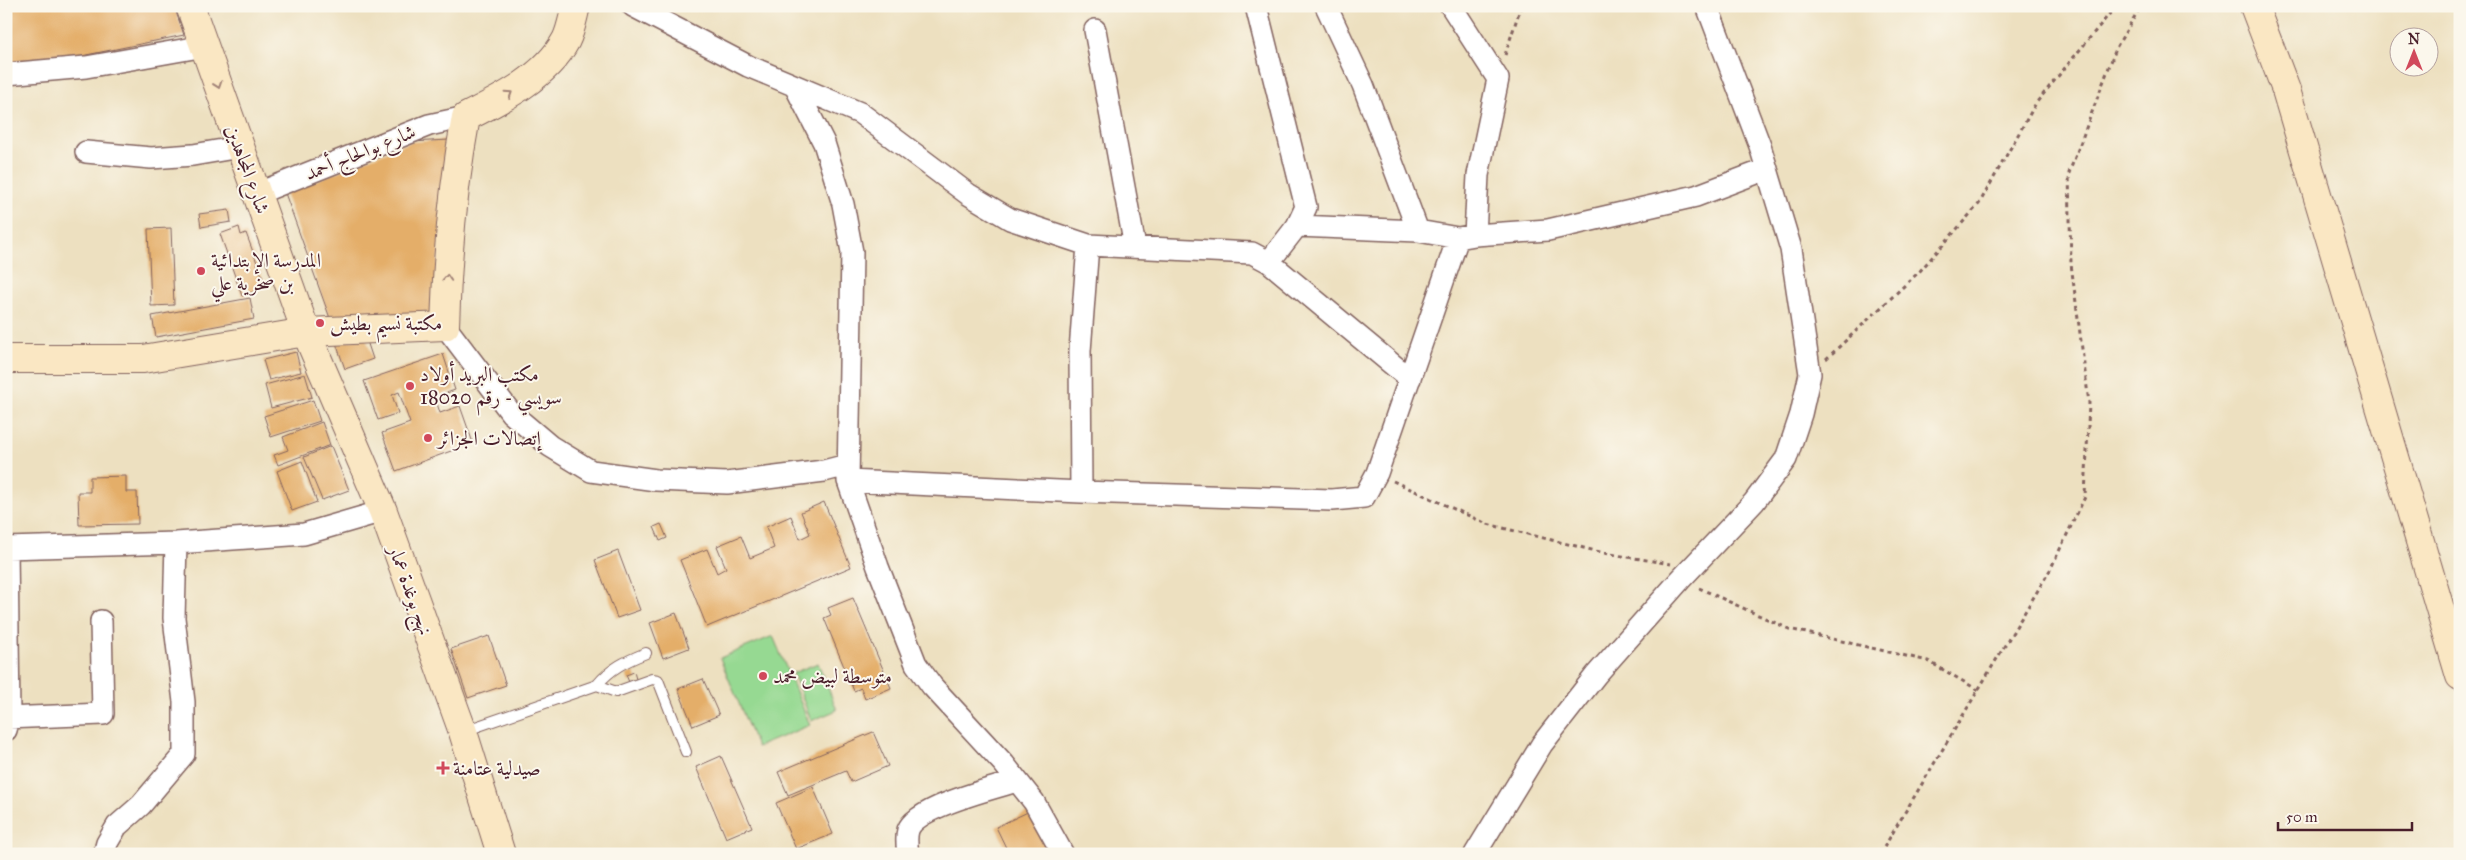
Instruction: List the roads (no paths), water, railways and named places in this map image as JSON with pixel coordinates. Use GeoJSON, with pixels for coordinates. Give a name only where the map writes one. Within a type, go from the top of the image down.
{"type":"FeatureCollection","features":[{"type":"Feature","properties":{"kind":"main road","name":"شارع المجاهدين"},"geometry":{"type":"LineString","coordinates":[[190,6],[306,332]]}},
{"type":"Feature","properties":{"kind":"main road"},"geometry":{"type":"LineString","coordinates":[[6,359],[143,359],[306,332],[445,326],[447,280],[458,162],[466,117],[509,95],[547,64],[566,39],[576,6]]}},
{"type":"Feature","properties":{"kind":"main road"},"geometry":{"type":"LineString","coordinates":[[2254,6],[2286,90],[2460,676]]}},
{"type":"Feature","properties":{"kind":"main road","name":"نهج بوغدة عمار"},"geometry":{"type":"LineString","coordinates":[[306,332],[382,511],[463,732],[501,854]]}},
{"type":"Feature","properties":{"kind":"street"},"geometry":{"type":"LineString","coordinates":[[633,6],[692,38],[796,88],[860,113],[968,194],[1010,220],[1088,245],[1252,253],[1270,262],[1410,380]]}},
{"type":"Feature","properties":{"kind":"street"},"geometry":{"type":"LineString","coordinates":[[1256,6],[1306,207],[1297,226],[1270,262]]}},
{"type":"Feature","properties":{"kind":"street"},"geometry":{"type":"LineString","coordinates":[[1326,6],[1364,85],[1418,231]]}},
{"type":"Feature","properties":{"kind":"street"},"geometry":{"type":"LineString","coordinates":[[445,326],[511,413],[550,446],[592,471],[656,480],[727,483],[824,471],[1081,492],[1332,500],[1364,497],[1377,473],[1410,380],[1416,355],[1466,236],[1498,79],[1451,6]]}},
{"type":"Feature","properties":{"kind":"street"},"geometry":{"type":"LineString","coordinates":[[1475,854],[1542,744],[1596,675],[1686,574],[1754,502],[1786,459],[1801,414],[1810,374],[1791,249],[1760,146],[1707,6]]}},
{"type":"Feature","properties":{"kind":"street"},"geometry":{"type":"LineString","coordinates":[[1094,30],[1135,247]]}},
{"type":"Feature","properties":{"kind":"street"},"geometry":{"type":"LineString","coordinates":[[6,74],[86,67],[205,46]]}},
{"type":"Feature","properties":{"kind":"street"},"geometry":{"type":"LineString","coordinates":[[796,88],[824,143],[843,204],[852,252],[848,473],[878,567],[916,664],[932,686],[1018,781],[1034,802],[1063,854]]}},
{"type":"Feature","properties":{"kind":"street","name":"شارع بوالحاج أحمد"},"geometry":{"type":"LineString","coordinates":[[256,194],[429,125],[466,117]]}},
{"type":"Feature","properties":{"kind":"street"},"geometry":{"type":"LineString","coordinates":[[86,152],[152,158],[193,155],[240,147]]}},
{"type":"Feature","properties":{"kind":"street"},"geometry":{"type":"LineString","coordinates":[[1297,226],[1418,231],[1466,236],[1548,230],[1696,196],[1767,169]]}},
{"type":"Feature","properties":{"kind":"street"},"geometry":{"type":"LineString","coordinates":[[1081,492],[1080,351],[1088,245]]}},
{"type":"Feature","properties":{"kind":"street"},"geometry":{"type":"LineString","coordinates":[[101,620],[103,714],[7,722],[7,548],[176,543],[304,534],[382,511]]}},
{"type":"Feature","properties":{"kind":"street"},"geometry":{"type":"LineString","coordinates":[[104,854],[106,843],[117,826],[141,805],[184,754],[184,702],[174,618],[176,543]]}},
{"type":"Feature","properties":{"kind":"street"},"geometry":{"type":"LineString","coordinates":[[908,854],[908,830],[917,819],[940,806],[1018,781]]}},
{"type":"Feature","properties":{"kind":"lane"},"geometry":{"type":"LineString","coordinates":[[463,732],[597,685],[606,674],[620,664],[646,653]]}},
{"type":"Feature","properties":{"kind":"lane"},"geometry":{"type":"LineString","coordinates":[[597,685],[616,692],[652,679],[658,680],[686,752]]}},
{"type":"Feature","properties":{"kind":"place","name":"المدرسة الإبتدائية بن صخرية علي"},"geometry":{"type":"Point","coordinates":[201,271]}},
{"type":"Feature","properties":{"kind":"place","name":"مكتبة نسيم بطيش"},"geometry":{"type":"Point","coordinates":[320,323]}},
{"type":"Feature","properties":{"kind":"place","name":"مكتب البريد أولاد سويسي - رقم 18020"},"geometry":{"type":"Point","coordinates":[410,386]}},
{"type":"Feature","properties":{"kind":"place","name":"إتصالات الجزائر"},"geometry":{"type":"Point","coordinates":[428,438]}},
{"type":"Feature","properties":{"kind":"place","name":"متوسطة لبيض محمد"},"geometry":{"type":"Point","coordinates":[763,676]}},
{"type":"Feature","properties":{"kind":"place","name":"صيدلية عتامنة"},"geometry":{"type":"Point","coordinates":[443,768]}}]}
